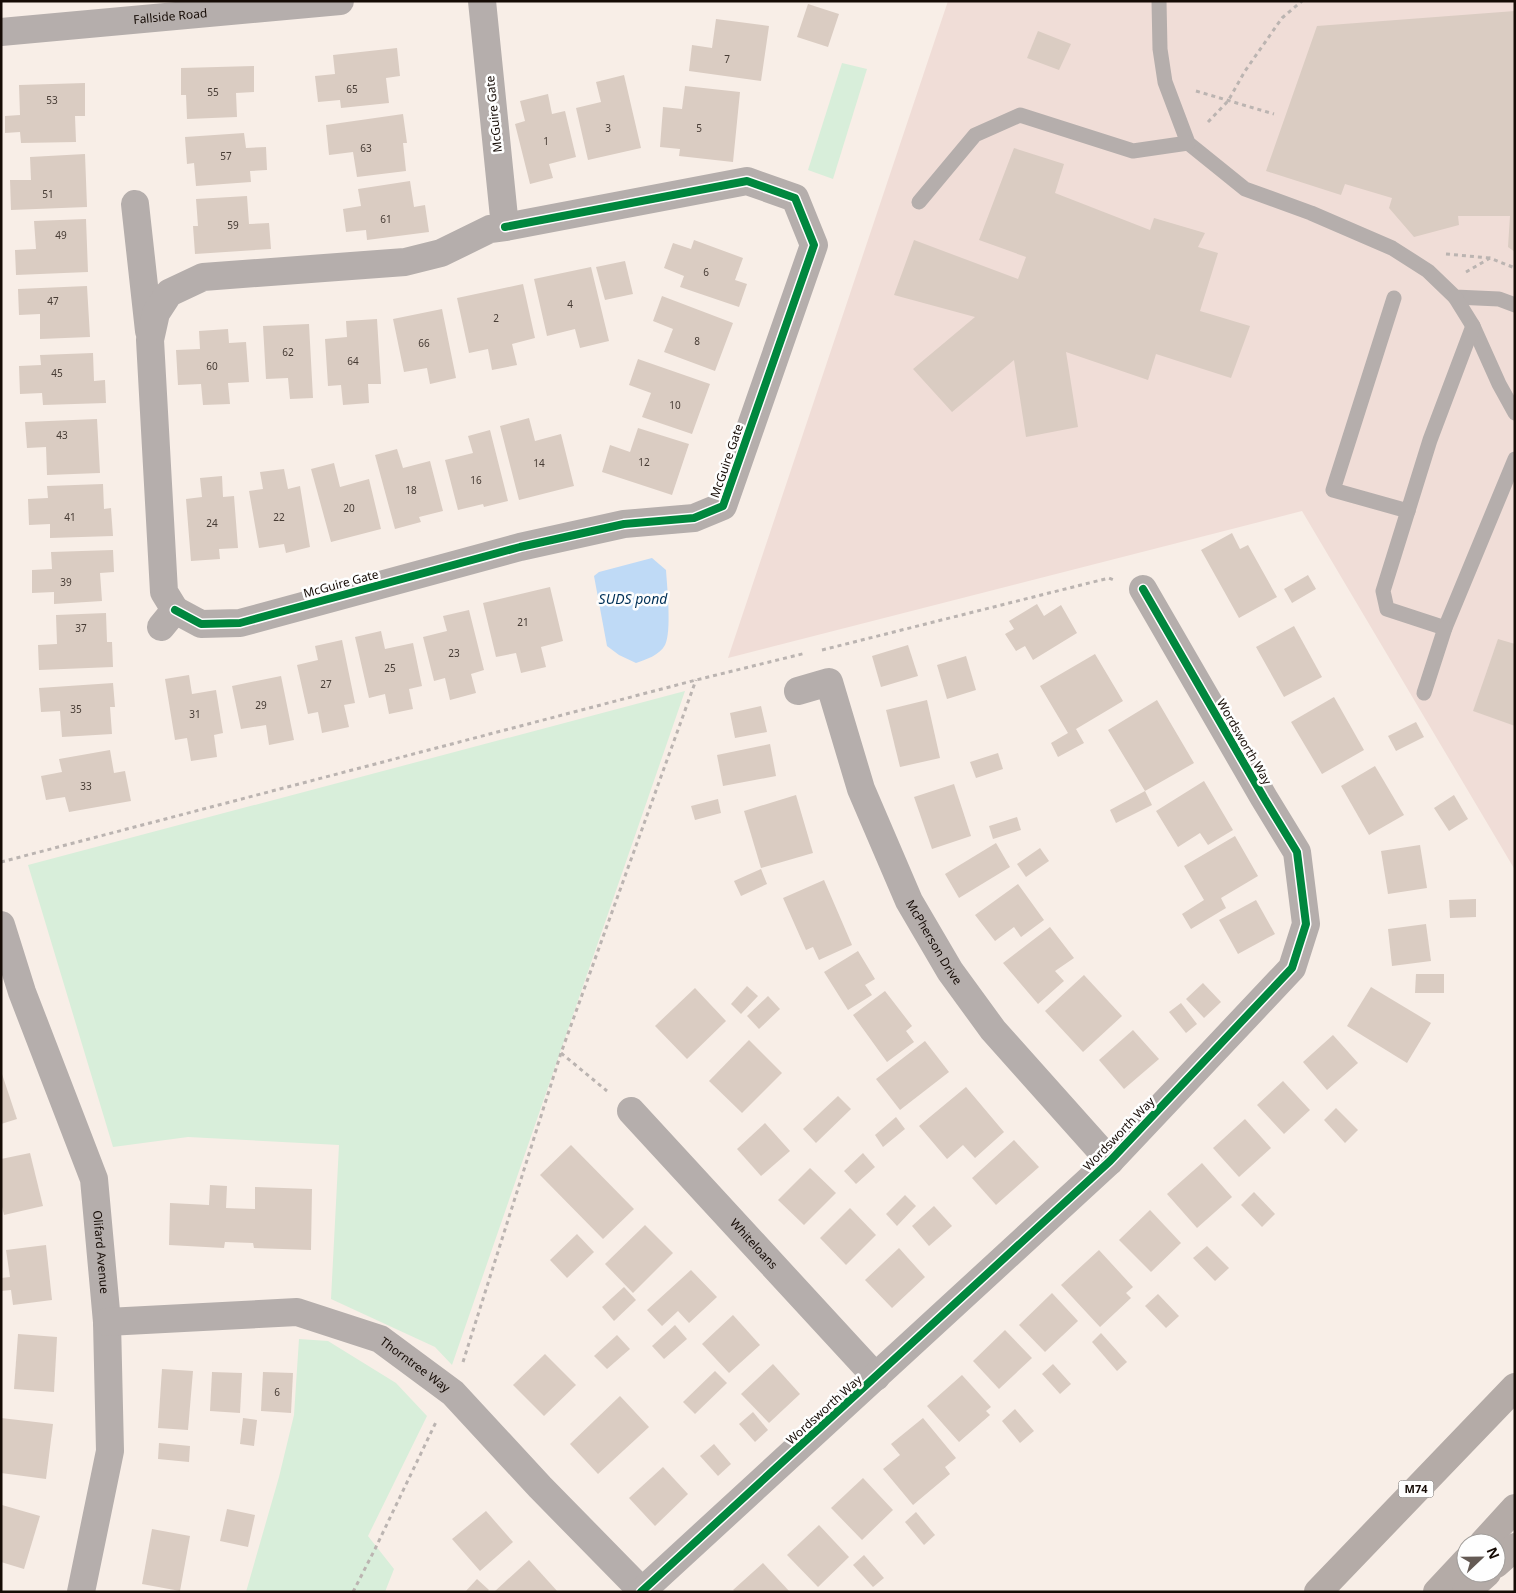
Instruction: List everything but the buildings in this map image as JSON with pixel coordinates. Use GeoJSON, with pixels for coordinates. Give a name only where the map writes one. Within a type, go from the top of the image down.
{"type":"FeatureCollection","features":[{"type":"Feature","properties":{"kind":"highway","name":"M74"},"geometry":{"type":"LineString","coordinates":[[1318,1592],[1515,1387]]}},
{"type":"Feature","properties":{"kind":"highway"},"geometry":{"type":"LineString","coordinates":[[1491,1533],[1515,1508]]}},
{"type":"Feature","properties":{"kind":"highway"},"geometry":{"type":"LineString","coordinates":[[1437,1592],[1456,1572]]}},
{"type":"Feature","properties":{"kind":"highway"},"geometry":{"type":"LineString","coordinates":[[1466,1592],[1476,1583]]}},
{"type":"Feature","properties":{"kind":"street","name":"Fallside Road"},"geometry":{"type":"LineString","coordinates":[[1,32],[340,1]]}},
{"type":"Feature","properties":{"kind":"street","name":"McGuire Gate"},"geometry":{"type":"LineString","coordinates":[[482,1],[505,227]]}},
{"type":"Feature","properties":{"kind":"street","name":"McGuire Gate"},"geometry":{"type":"LineString","coordinates":[[747,181],[795,198],[814,244],[723,506],[694,518],[624,524],[520,547],[240,623],[202,624],[168,618],[164,592],[150,340],[156,313],[169,293],[204,277],[405,262],[441,253],[490,229],[747,181]]}},
{"type":"Feature","properties":{"kind":"street"},"geometry":{"type":"LineString","coordinates":[[135,204],[150,340]]}},
{"type":"Feature","properties":{"kind":"street","name":"Wordsworth Way"},"geometry":{"type":"LineString","coordinates":[[641,1591],[1110,1161],[1292,968],[1306,924],[1298,852],[1264,798],[1143,589]]}},
{"type":"Feature","properties":{"kind":"street","name":"McPherson Drive"},"geometry":{"type":"LineString","coordinates":[[798,691],[829,682],[861,789],[909,901],[945,963],[993,1030],[1110,1161]]}},
{"type":"Feature","properties":{"kind":"street","name":"Olifard Avenue"},"geometry":{"type":"LineString","coordinates":[[1,925],[12,995],[94,1179],[107,1322],[110,1451],[81,1592]]}},
{"type":"Feature","properties":{"kind":"street","name":"Whiteloans"},"geometry":{"type":"LineString","coordinates":[[631,1111],[876,1377]]}},
{"type":"Feature","properties":{"kind":"street","name":"Thorntree Way"},"geometry":{"type":"LineString","coordinates":[[107,1322],[297,1312],[380,1339],[453,1393],[540,1487],[641,1591]]}},
{"type":"Feature","properties":{"kind":"lane"},"geometry":{"type":"LineString","coordinates":[[1159,1],[1160,49],[1165,82],[1188,142],[1245,189],[1311,213],[1392,248],[1428,271],[1455,298],[1473,326],[1499,384],[1515,413]]}},
{"type":"Feature","properties":{"kind":"lane"},"geometry":{"type":"LineString","coordinates":[[919,202],[975,135],[1020,116],[1133,151],[1188,142]]}},
{"type":"Feature","properties":{"kind":"lane"},"geometry":{"type":"LineString","coordinates":[[1394,298],[1333,490],[1408,511]]}},
{"type":"Feature","properties":{"kind":"lane"},"geometry":{"type":"LineString","coordinates":[[1455,298],[1499,299],[1515,305]]}},
{"type":"Feature","properties":{"kind":"lane"},"geometry":{"type":"LineString","coordinates":[[1445,628],[1387,609],[1383,591],[1430,440],[1473,326]]}},
{"type":"Feature","properties":{"kind":"lane"},"geometry":{"type":"LineString","coordinates":[[1424,693],[1445,628],[1515,459]]}},
{"type":"Feature","properties":{"kind":"path"},"geometry":{"type":"LineString","coordinates":[[1188,142],[1228,101],[1245,71],[1282,18],[1302,1]]}},
{"type":"Feature","properties":{"kind":"path"},"geometry":{"type":"LineString","coordinates":[[1165,82],[1274,114]]}},
{"type":"Feature","properties":{"kind":"path"},"geometry":{"type":"LineString","coordinates":[[822,650],[1109,578],[1143,589]]}},
{"type":"Feature","properties":{"kind":"path"},"geometry":{"type":"LineString","coordinates":[[1,862],[696,680],[812,652]]}},
{"type":"Feature","properties":{"kind":"path"},"geometry":{"type":"LineString","coordinates":[[353,1592],[376,1550],[436,1423],[453,1393],[562,1053],[696,680]]}},
{"type":"Feature","properties":{"kind":"path"},"geometry":{"type":"LineString","coordinates":[[562,1053],[631,1111]]}},
{"type":"Feature","properties":{"kind":"shaded area"},"geometry":{"type":"Polygon","coordinates":[[[948,1],[1515,1],[1515,870],[1302,511],[728,658],[948,1]]]}},
{"type":"Feature","properties":{"kind":"green space"},"geometry":{"type":"Polygon","coordinates":[[[842,63],[867,69],[833,179],[808,170],[842,63]]]}},
{"type":"Feature","properties":{"kind":"green space"},"geometry":{"type":"Polygon","coordinates":[[[685,691],[452,1365],[435,1347],[331,1299],[339,1145],[188,1137],[113,1147],[28,865],[685,691]]]}},
{"type":"Feature","properties":{"kind":"green space"},"geometry":{"type":"Polygon","coordinates":[[[299,1339],[328,1341],[396,1383],[427,1416],[368,1536],[394,1569],[385,1592],[246,1592],[279,1477],[294,1415],[299,1339]]]}},
{"type":"Feature","properties":{"kind":"water","name":"SUDS pond"},"geometry":{"type":"Polygon","coordinates":[[[652,558],[666,570],[669,609],[667,639],[660,652],[636,663],[619,655],[607,646],[594,576],[599,572],[652,558]]]}},
{"type":"Feature","properties":{"kind":"cycle path"},"geometry":{"type":"LineString","coordinates":[[175,610],[201,624],[240,623],[520,547],[624,524],[694,518],[723,506],[814,245],[795,198],[747,181],[505,227]]}},
{"type":"Feature","properties":{"kind":"cycle path"},"geometry":{"type":"LineString","coordinates":[[641,1592],[1110,1161],[1292,968],[1306,924],[1297,852],[1143,589]]}}]}
